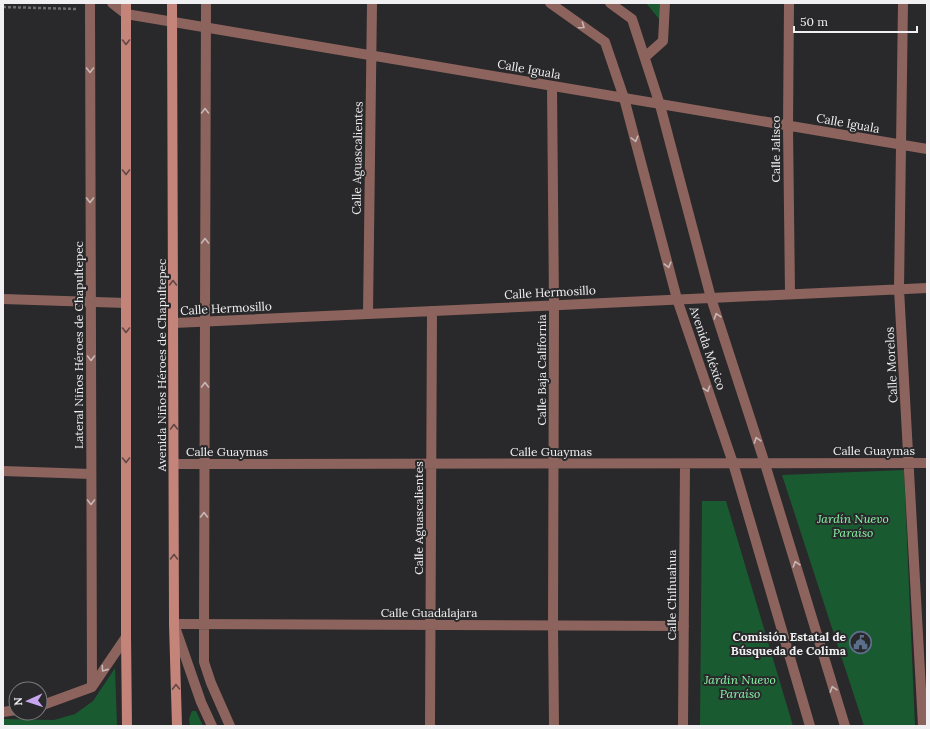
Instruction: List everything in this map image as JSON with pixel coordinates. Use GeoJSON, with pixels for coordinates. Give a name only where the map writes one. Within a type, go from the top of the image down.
{"type":"FeatureCollection","features":[{"type":"Feature","properties":{"kind":"main road"},"geometry":{"type":"LineString","coordinates":[[126,3],[127,726]]}},
{"type":"Feature","properties":{"kind":"main road","name":"Avenida Niños Héroes de Chapultepec"},"geometry":{"type":"LineString","coordinates":[[172,3],[174,624],[176,726]]}},
{"type":"Feature","properties":{"kind":"street"},"geometry":{"type":"LineString","coordinates":[[112,3],[126,14]]}},
{"type":"Feature","properties":{"kind":"street"},"geometry":{"type":"LineString","coordinates":[[206,3],[204,662],[211,683],[230,726]]}},
{"type":"Feature","properties":{"kind":"street","name":"Calle Aguascalientes"},"geometry":{"type":"LineString","coordinates":[[368,314],[372,3]]}},
{"type":"Feature","properties":{"kind":"street","name":"Avenida México"},"geometry":{"type":"LineString","coordinates":[[550,3],[605,42],[624,98],[677,299],[732,463],[810,726]]}},
{"type":"Feature","properties":{"kind":"street","name":"Avenida México"},"geometry":{"type":"LineString","coordinates":[[610,3],[632,19],[645,56],[660,105],[711,298],[765,464],[845,726]]}},
{"type":"Feature","properties":{"kind":"street"},"geometry":{"type":"LineString","coordinates":[[645,56],[663,41],[665,3]]}},
{"type":"Feature","properties":{"kind":"street","name":"Calle Jalisco"},"geometry":{"type":"LineString","coordinates":[[789,3],[788,126],[790,294]]}},
{"type":"Feature","properties":{"kind":"street","name":"Calle Morelos"},"geometry":{"type":"LineString","coordinates":[[903,3],[900,289],[923,726]]}},
{"type":"Feature","properties":{"kind":"street","name":"Lateral Niños Héroes de Chapultepec"},"geometry":{"type":"LineString","coordinates":[[90,6],[92,687]]}},
{"type":"Feature","properties":{"kind":"street","name":"Calle Iguala"},"geometry":{"type":"LineString","coordinates":[[126,14],[927,149]]}},
{"type":"Feature","properties":{"kind":"street","name":"Calle Baja California"},"geometry":{"type":"LineString","coordinates":[[552,86],[554,305],[554,726]]}},
{"type":"Feature","properties":{"kind":"street","name":"Calle Hermosillo"},"geometry":{"type":"LineString","coordinates":[[174,323],[927,288]]}},
{"type":"Feature","properties":{"kind":"street"},"geometry":{"type":"LineString","coordinates":[[3,298],[126,303]]}},
{"type":"Feature","properties":{"kind":"street","name":"Calle Aguascalientes"},"geometry":{"type":"LineString","coordinates":[[430,726],[432,311]]}},
{"type":"Feature","properties":{"kind":"street","name":"Calle Guaymas"},"geometry":{"type":"LineString","coordinates":[[174,464],[927,463]]}},
{"type":"Feature","properties":{"kind":"street","name":"Calle Chihuahua"},"geometry":{"type":"LineString","coordinates":[[683,726],[685,464]]}},
{"type":"Feature","properties":{"kind":"street"},"geometry":{"type":"LineString","coordinates":[[3,471],[91,474]]}},
{"type":"Feature","properties":{"kind":"street"},"geometry":{"type":"LineString","coordinates":[[174,624],[212,726]]}},
{"type":"Feature","properties":{"kind":"street","name":"Calle Guadalajara"},"geometry":{"type":"LineString","coordinates":[[174,624],[684,626]]}},
{"type":"Feature","properties":{"kind":"street"},"geometry":{"type":"LineString","coordinates":[[48,703],[92,687],[126,637]]}},
{"type":"Feature","properties":{"kind":"path"},"geometry":{"type":"LineString","coordinates":[[3,7],[90,6]]}},
{"type":"Feature","properties":{"kind":"green space"},"geometry":{"type":"Polygon","coordinates":[[[646,3],[660,3],[660,20],[646,3]]]}},
{"type":"Feature","properties":{"kind":"green space","name":"Jardín Nuevo Paraíso"},"geometry":{"type":"Polygon","coordinates":[[[904,470],[915,726],[864,726],[782,475],[904,470]]]}},
{"type":"Feature","properties":{"kind":"green space","name":"Jardin Nuevo Paraíso"},"geometry":{"type":"Polygon","coordinates":[[[702,501],[726,501],[793,726],[700,726],[702,501]]]}},
{"type":"Feature","properties":{"kind":"green space"},"geometry":{"type":"Polygon","coordinates":[[[115,668],[117,726],[3,726],[3,719],[8,719],[8,721],[54,720],[75,714],[93,701],[115,668]]]}},
{"type":"Feature","properties":{"kind":"green space"},"geometry":{"type":"Polygon","coordinates":[[[192,711],[196,711],[203,726],[190,726],[189,719],[192,711]]]}},
{"type":"Feature","properties":{"kind":"place","name":"Comisión Estatal de Búsqueda de Colima"},"geometry":{"type":"Point","coordinates":[861,643]}}]}
